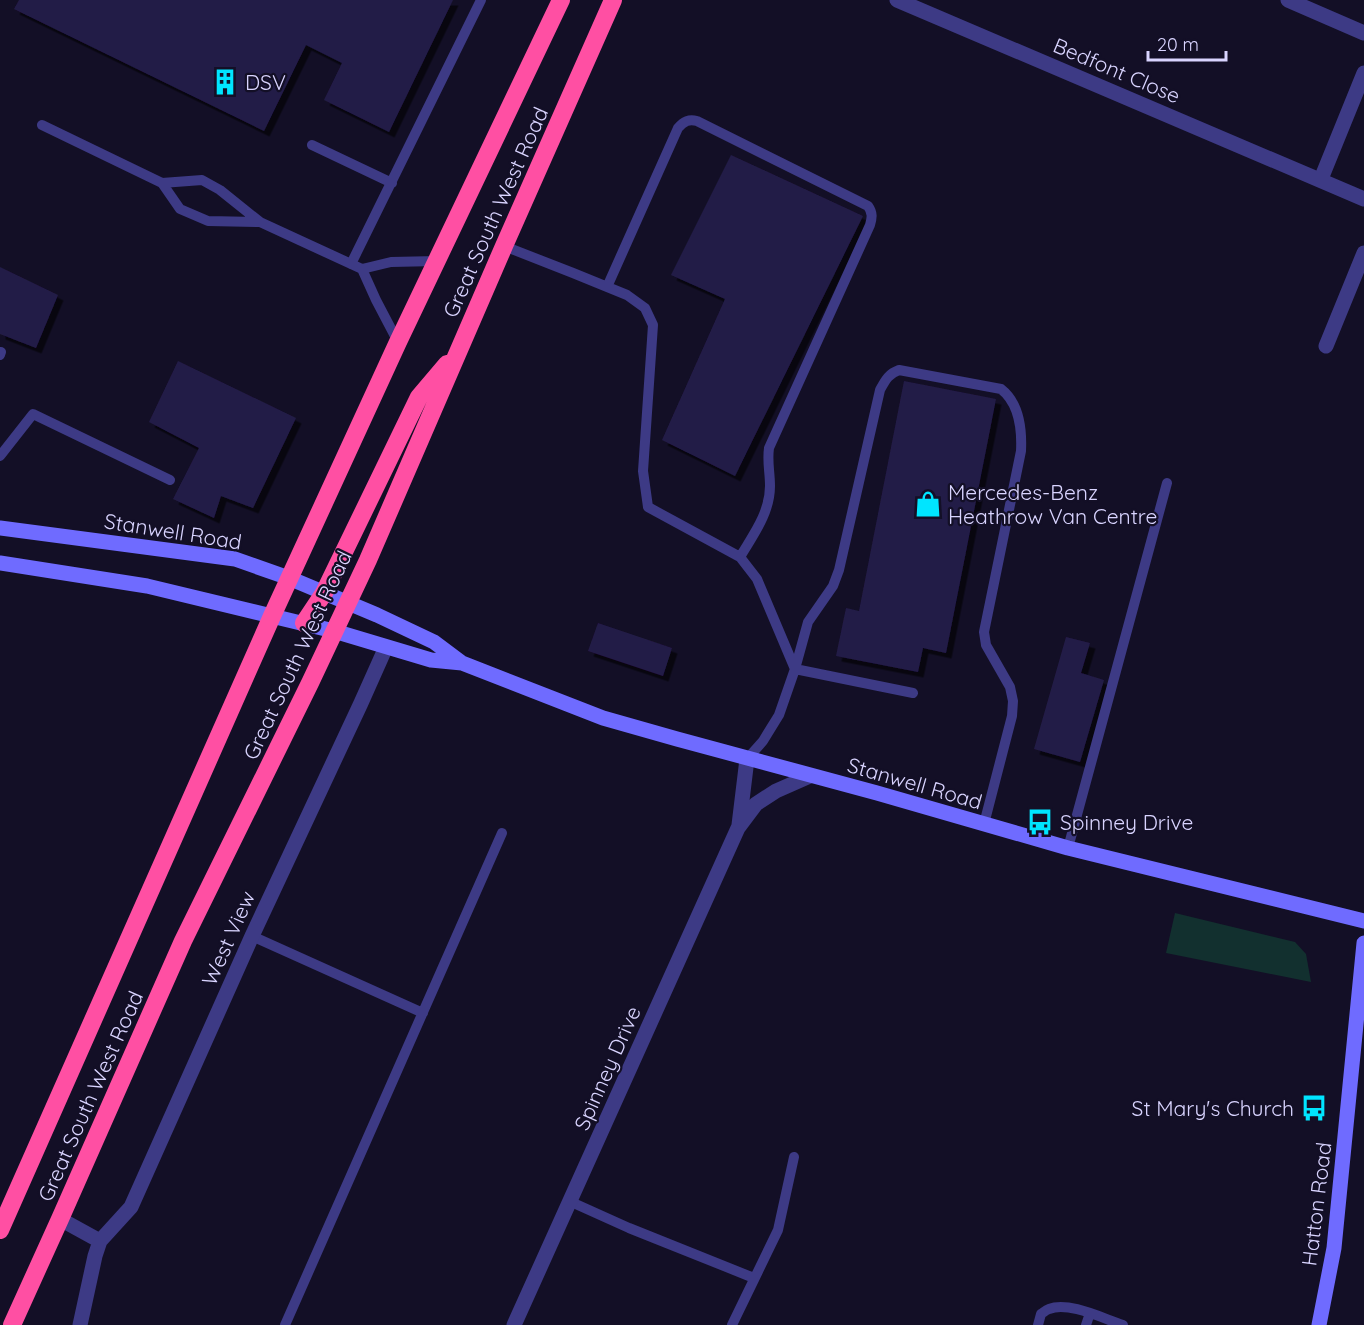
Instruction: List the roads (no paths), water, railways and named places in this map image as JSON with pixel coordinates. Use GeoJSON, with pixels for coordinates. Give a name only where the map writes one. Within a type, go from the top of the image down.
{"type":"FeatureCollection","features":[{"type":"Feature","properties":{"kind":"highway","name":"Great South West Road"},"geometry":{"type":"LineString","coordinates":[[0,1230],[272,616],[398,342],[561,0]]}},
{"type":"Feature","properties":{"kind":"highway","name":"Great South West Road"},"geometry":{"type":"LineString","coordinates":[[12,1325],[183,941],[368,560],[614,0]]}},
{"type":"Feature","properties":{"kind":"highway"},"geometry":{"type":"LineString","coordinates":[[304,623],[324,592],[419,397],[460,349]]}},
{"type":"Feature","properties":{"kind":"street","name":"Bedfont Close"},"geometry":{"type":"LineString","coordinates":[[897,0],[1364,198]]}},
{"type":"Feature","properties":{"kind":"street"},"geometry":{"type":"LineString","coordinates":[[1288,0],[1364,33]]}},
{"type":"Feature","properties":{"kind":"street"},"geometry":{"type":"LineString","coordinates":[[1321,179],[1364,73]]}},
{"type":"Feature","properties":{"kind":"street"},"geometry":{"type":"LineString","coordinates":[[1326,346],[1364,253]]}},
{"type":"Feature","properties":{"kind":"street","name":"Stanwell Road"},"geometry":{"type":"LineString","coordinates":[[0,528],[235,559],[290,578],[377,615],[434,642],[462,663],[603,718],[1068,848],[1364,921]]}},
{"type":"Feature","properties":{"kind":"street","name":"Stanwell Road"},"geometry":{"type":"LineString","coordinates":[[0,563],[147,586],[304,623],[431,660],[462,663]]}},
{"type":"Feature","properties":{"kind":"street","name":"West View"},"geometry":{"type":"LineString","coordinates":[[80,1325],[100,1240],[131,1207],[252,936],[386,647]]}},
{"type":"Feature","properties":{"kind":"street","name":"Spinney Drive"},"geometry":{"type":"LineString","coordinates":[[738,828],[747,759]]}},
{"type":"Feature","properties":{"kind":"street","name":"Spinney Drive"},"geometry":{"type":"LineString","coordinates":[[514,1325],[738,828],[756,804],[776,791],[810,776]]}},
{"type":"Feature","properties":{"kind":"street","name":"Hatton Road"},"geometry":{"type":"LineString","coordinates":[[1324,1324],[1334,1248],[1364,943]]}},
{"type":"Feature","properties":{"kind":"street"},"geometry":{"type":"LineString","coordinates":[[60,1219],[100,1240]]}},
{"type":"Feature","properties":{"kind":"lane"},"geometry":{"type":"LineString","coordinates":[[351,264],[481,0]]}},
{"type":"Feature","properties":{"kind":"lane"},"geometry":{"type":"LineString","coordinates":[[607,286],[678,128],[687,121],[697,121],[868,206],[871,210],[870,225],[769,448],[767,460],[770,487],[766,509],[740,557]]}},
{"type":"Feature","properties":{"kind":"lane"},"geometry":{"type":"LineString","coordinates":[[42,126],[162,183],[202,180],[220,190],[260,222],[362,269],[391,262],[437,261]]}},
{"type":"Feature","properties":{"kind":"lane"},"geometry":{"type":"LineString","coordinates":[[312,145],[392,183]]}},
{"type":"Feature","properties":{"kind":"lane"},"geometry":{"type":"LineString","coordinates":[[162,183],[180,209],[208,221],[260,222]]}},
{"type":"Feature","properties":{"kind":"lane"},"geometry":{"type":"LineString","coordinates":[[504,246],[607,286],[627,295],[645,308],[653,325],[643,471],[648,507],[740,557],[757,579],[795,669]]}},
{"type":"Feature","properties":{"kind":"lane"},"geometry":{"type":"LineString","coordinates":[[362,269],[398,342]]}},
{"type":"Feature","properties":{"kind":"lane"},"geometry":{"type":"LineString","coordinates":[[747,759],[763,741],[779,715],[808,622],[832,586],[839,570],[880,390],[886,378],[898,370],[1001,389],[1011,398],[1018,418],[1021,438],[984,632],[986,645],[1010,687],[1013,701],[1012,716],[984,824]]}},
{"type":"Feature","properties":{"kind":"lane"},"geometry":{"type":"LineString","coordinates":[[0,456],[33,414],[170,480]]}},
{"type":"Feature","properties":{"kind":"lane"},"geometry":{"type":"LineString","coordinates":[[1068,848],[1167,483]]}},
{"type":"Feature","properties":{"kind":"lane"},"geometry":{"type":"LineString","coordinates":[[795,669],[914,693]]}},
{"type":"Feature","properties":{"kind":"lane"},"geometry":{"type":"LineString","coordinates":[[285,1325],[502,833]]}},
{"type":"Feature","properties":{"kind":"lane"},"geometry":{"type":"LineString","coordinates":[[252,936],[423,1013]]}},
{"type":"Feature","properties":{"kind":"lane"},"geometry":{"type":"LineString","coordinates":[[732,1325],[778,1230],[794,1157]]}},
{"type":"Feature","properties":{"kind":"lane"},"geometry":{"type":"LineString","coordinates":[[569,1201],[629,1228],[754,1278]]}},
{"type":"Feature","properties":{"kind":"lane"},"geometry":{"type":"LineString","coordinates":[[1038,1325],[1041,1314],[1050,1309],[1064,1307],[1090,1313],[1123,1325]]}},
{"type":"Feature","properties":{"kind":"lane"},"geometry":{"type":"LineString","coordinates":[[1086,1325],[1090,1313]]}},
{"type":"Feature","properties":{"kind":"place","name":"DSV"},"geometry":{"type":"Point","coordinates":[225,82]}},
{"type":"Feature","properties":{"kind":"place","name":"Mercedes-Benz Heathrow Van Centre"},"geometry":{"type":"Point","coordinates":[928,504]}},
{"type":"Feature","properties":{"kind":"place","name":"Spinney Drive"},"geometry":{"type":"Point","coordinates":[1040,822]}},
{"type":"Feature","properties":{"kind":"place","name":"St Mary's Church"},"geometry":{"type":"Point","coordinates":[1314,1108]}}]}
